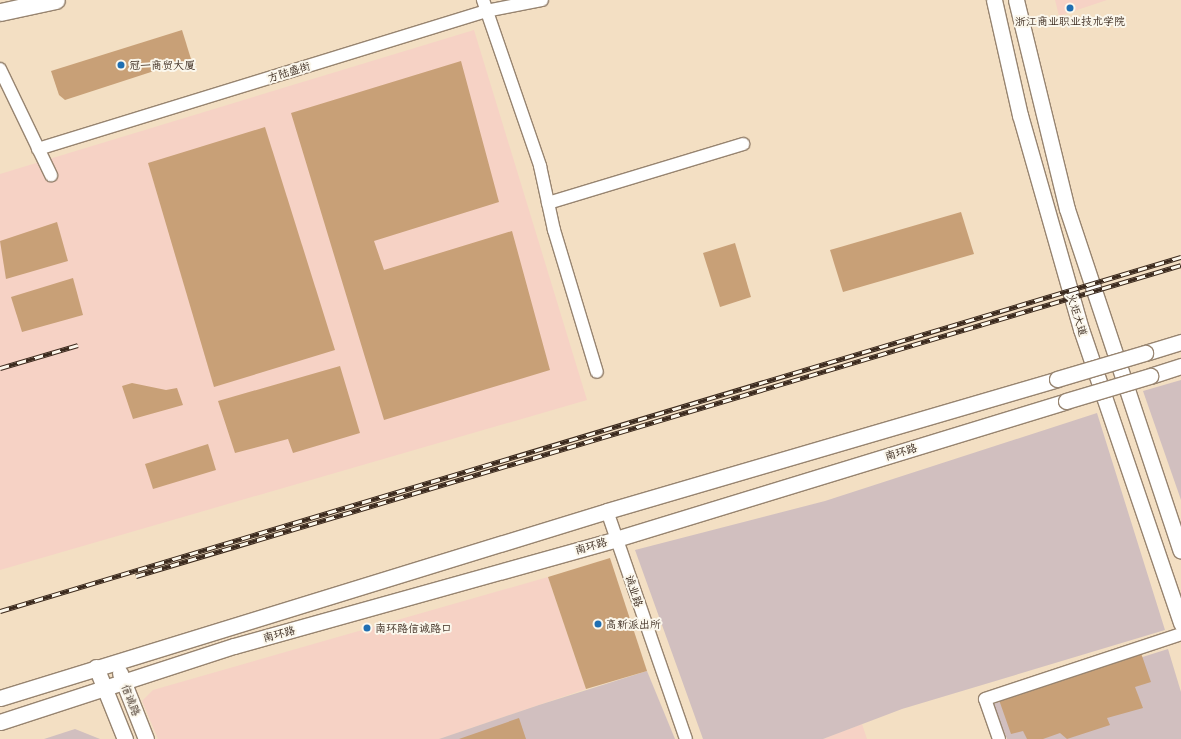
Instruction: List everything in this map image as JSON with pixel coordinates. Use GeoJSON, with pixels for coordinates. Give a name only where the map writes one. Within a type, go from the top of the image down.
{"type":"FeatureCollection","features":[{"type":"Feature","properties":{"kind":"highway"},"geometry":{"type":"LineString","coordinates":[[0,12],[56,0]]}},
{"type":"Feature","properties":{"kind":"main road","name":"火炬大道"},"geometry":{"type":"LineString","coordinates":[[994,0],[1024,131],[1078,321],[1181,623]]}},
{"type":"Feature","properties":{"kind":"main road","name":"火炬大道"},"geometry":{"type":"LineString","coordinates":[[1016,0],[1067,209],[1181,551]]}},
{"type":"Feature","properties":{"kind":"main road","name":"南环路"},"geometry":{"type":"LineString","coordinates":[[0,698],[96,667],[607,511],[1181,342]]}},
{"type":"Feature","properties":{"kind":"main road","name":"南环路"},"geometry":{"type":"LineString","coordinates":[[0,722],[234,646],[616,539],[1181,366]]}},
{"type":"Feature","properties":{"kind":"main road","name":"信诚路"},"geometry":{"type":"LineString","coordinates":[[116,661],[146,739]]}},
{"type":"Feature","properties":{"kind":"main road","name":"信诚路"},"geometry":{"type":"LineString","coordinates":[[96,667],[125,739]]}},
{"type":"Feature","properties":{"kind":"street","name":"方陆盛街"},"geometry":{"type":"LineString","coordinates":[[38,148],[484,6],[542,0]]}},
{"type":"Feature","properties":{"kind":"street"},"geometry":{"type":"LineString","coordinates":[[484,6],[517,105],[526,119],[548,203],[597,372]]}},
{"type":"Feature","properties":{"kind":"street"},"geometry":{"type":"LineString","coordinates":[[0,69],[51,175]]}},
{"type":"Feature","properties":{"kind":"street"},"geometry":{"type":"LineString","coordinates":[[548,203],[743,144]]}},
{"type":"Feature","properties":{"kind":"street","name":"诚业路"},"geometry":{"type":"LineString","coordinates":[[607,511],[686,739]]}},
{"type":"Feature","properties":{"kind":"street"},"geometry":{"type":"LineString","coordinates":[[999,739],[985,699],[1181,634]]}},
{"type":"Feature","properties":{"kind":"shaded area","name":"浙江商业职业技术学院"},"geometry":{"type":"Polygon","coordinates":[[[1055,0],[1107,0],[1059,16],[1055,0]]]}},
{"type":"Feature","properties":{"kind":"shaded area"},"geometry":{"type":"Polygon","coordinates":[[[474,30],[587,400],[0,570],[0,174],[474,30]]]}},
{"type":"Feature","properties":{"kind":"shaded area"},"geometry":{"type":"Polygon","coordinates":[[[1181,380],[1181,500],[1143,391],[1181,380]]]}},
{"type":"Feature","properties":{"kind":"shaded area"},"geometry":{"type":"Polygon","coordinates":[[[1097,413],[1165,630],[902,709],[823,739],[703,739],[635,550],[825,501],[1097,413]]]}},
{"type":"Feature","properties":{"kind":"shaded area"},"geometry":{"type":"Polygon","coordinates":[[[548,577],[586,689],[439,739],[158,739],[142,701],[153,690],[548,577]]]}},
{"type":"Feature","properties":{"kind":"shaded area"},"geometry":{"type":"Polygon","coordinates":[[[1168,649],[1181,692],[1181,739],[1007,739],[993,704],[1168,649]]]}},
{"type":"Feature","properties":{"kind":"shaded area"},"geometry":{"type":"Polygon","coordinates":[[[647,671],[675,739],[439,739],[539,705],[647,671]]]}},
{"type":"Feature","properties":{"kind":"shaded area"},"geometry":{"type":"Polygon","coordinates":[[[862,724],[867,739],[823,739],[862,724]]]}},
{"type":"Feature","properties":{"kind":"shaded area"},"geometry":{"type":"Polygon","coordinates":[[[75,729],[100,739],[44,739],[75,729]]]}},
{"type":"Feature","properties":{"kind":"building","name":"冠一商贸大厦"},"geometry":{"type":"Polygon","coordinates":[[[182,30],[191,59],[65,100],[59,95],[51,71],[182,30]]]}},
{"type":"Feature","properties":{"kind":"building"},"geometry":{"type":"Polygon","coordinates":[[[461,61],[499,202],[374,241],[384,270],[512,231],[550,370],[384,420],[291,113],[461,61]]]}},
{"type":"Feature","properties":{"kind":"building"},"geometry":{"type":"Polygon","coordinates":[[[265,127],[335,350],[214,387],[148,163],[265,127]]]}},
{"type":"Feature","properties":{"kind":"building"},"geometry":{"type":"Polygon","coordinates":[[[961,212],[974,254],[843,292],[830,250],[961,212]]]}},
{"type":"Feature","properties":{"kind":"building"},"geometry":{"type":"Polygon","coordinates":[[[57,222],[68,261],[6,279],[0,241],[57,222]]]}},
{"type":"Feature","properties":{"kind":"building"},"geometry":{"type":"Polygon","coordinates":[[[735,243],[751,297],[720,307],[703,253],[735,243]]]}},
{"type":"Feature","properties":{"kind":"building"},"geometry":{"type":"Polygon","coordinates":[[[73,278],[83,315],[22,332],[11,297],[73,278]]]}},
{"type":"Feature","properties":{"kind":"building"},"geometry":{"type":"Polygon","coordinates":[[[340,366],[360,433],[293,453],[288,439],[235,453],[218,401],[340,366]]]}},
{"type":"Feature","properties":{"kind":"building"},"geometry":{"type":"Polygon","coordinates":[[[132,383],[166,390],[177,388],[183,405],[133,419],[122,386],[132,383]]]}},
{"type":"Feature","properties":{"kind":"building"},"geometry":{"type":"Polygon","coordinates":[[[208,444],[216,470],[153,489],[145,464],[208,444]]]}},
{"type":"Feature","properties":{"kind":"building","name":"高新派出所"},"geometry":{"type":"Polygon","coordinates":[[[610,558],[647,671],[586,689],[548,577],[610,558]]]}},
{"type":"Feature","properties":{"kind":"building"},"geometry":{"type":"Polygon","coordinates":[[[1141,653],[1151,682],[1135,687],[1143,708],[1107,718],[1110,725],[1067,739],[1060,733],[1043,739],[1027,739],[1023,731],[1011,734],[998,697],[1141,653]]]}},
{"type":"Feature","properties":{"kind":"building"},"geometry":{"type":"Polygon","coordinates":[[[519,718],[526,739],[459,739],[519,718]]]}},
{"type":"Feature","properties":{"kind":"railway"},"geometry":{"type":"LineString","coordinates":[[0,611],[1181,257]]}},
{"type":"Feature","properties":{"kind":"railway"},"geometry":{"type":"LineString","coordinates":[[136,576],[1181,265]]}},
{"type":"Feature","properties":{"kind":"railway"},"geometry":{"type":"LineString","coordinates":[[0,368],[78,345]]}},
{"type":"Feature","properties":{"kind":"place","name":"浙江商业职业技术学院"},"geometry":{"type":"Point","coordinates":[1070,8]}},
{"type":"Feature","properties":{"kind":"place","name":"冠一商贸大厦"},"geometry":{"type":"Point","coordinates":[121,65]}},
{"type":"Feature","properties":{"kind":"place","name":"高新派出所"},"geometry":{"type":"Point","coordinates":[598,624]}},
{"type":"Feature","properties":{"kind":"place","name":"南环路信诚路口"},"geometry":{"type":"Point","coordinates":[367,628]}}]}
